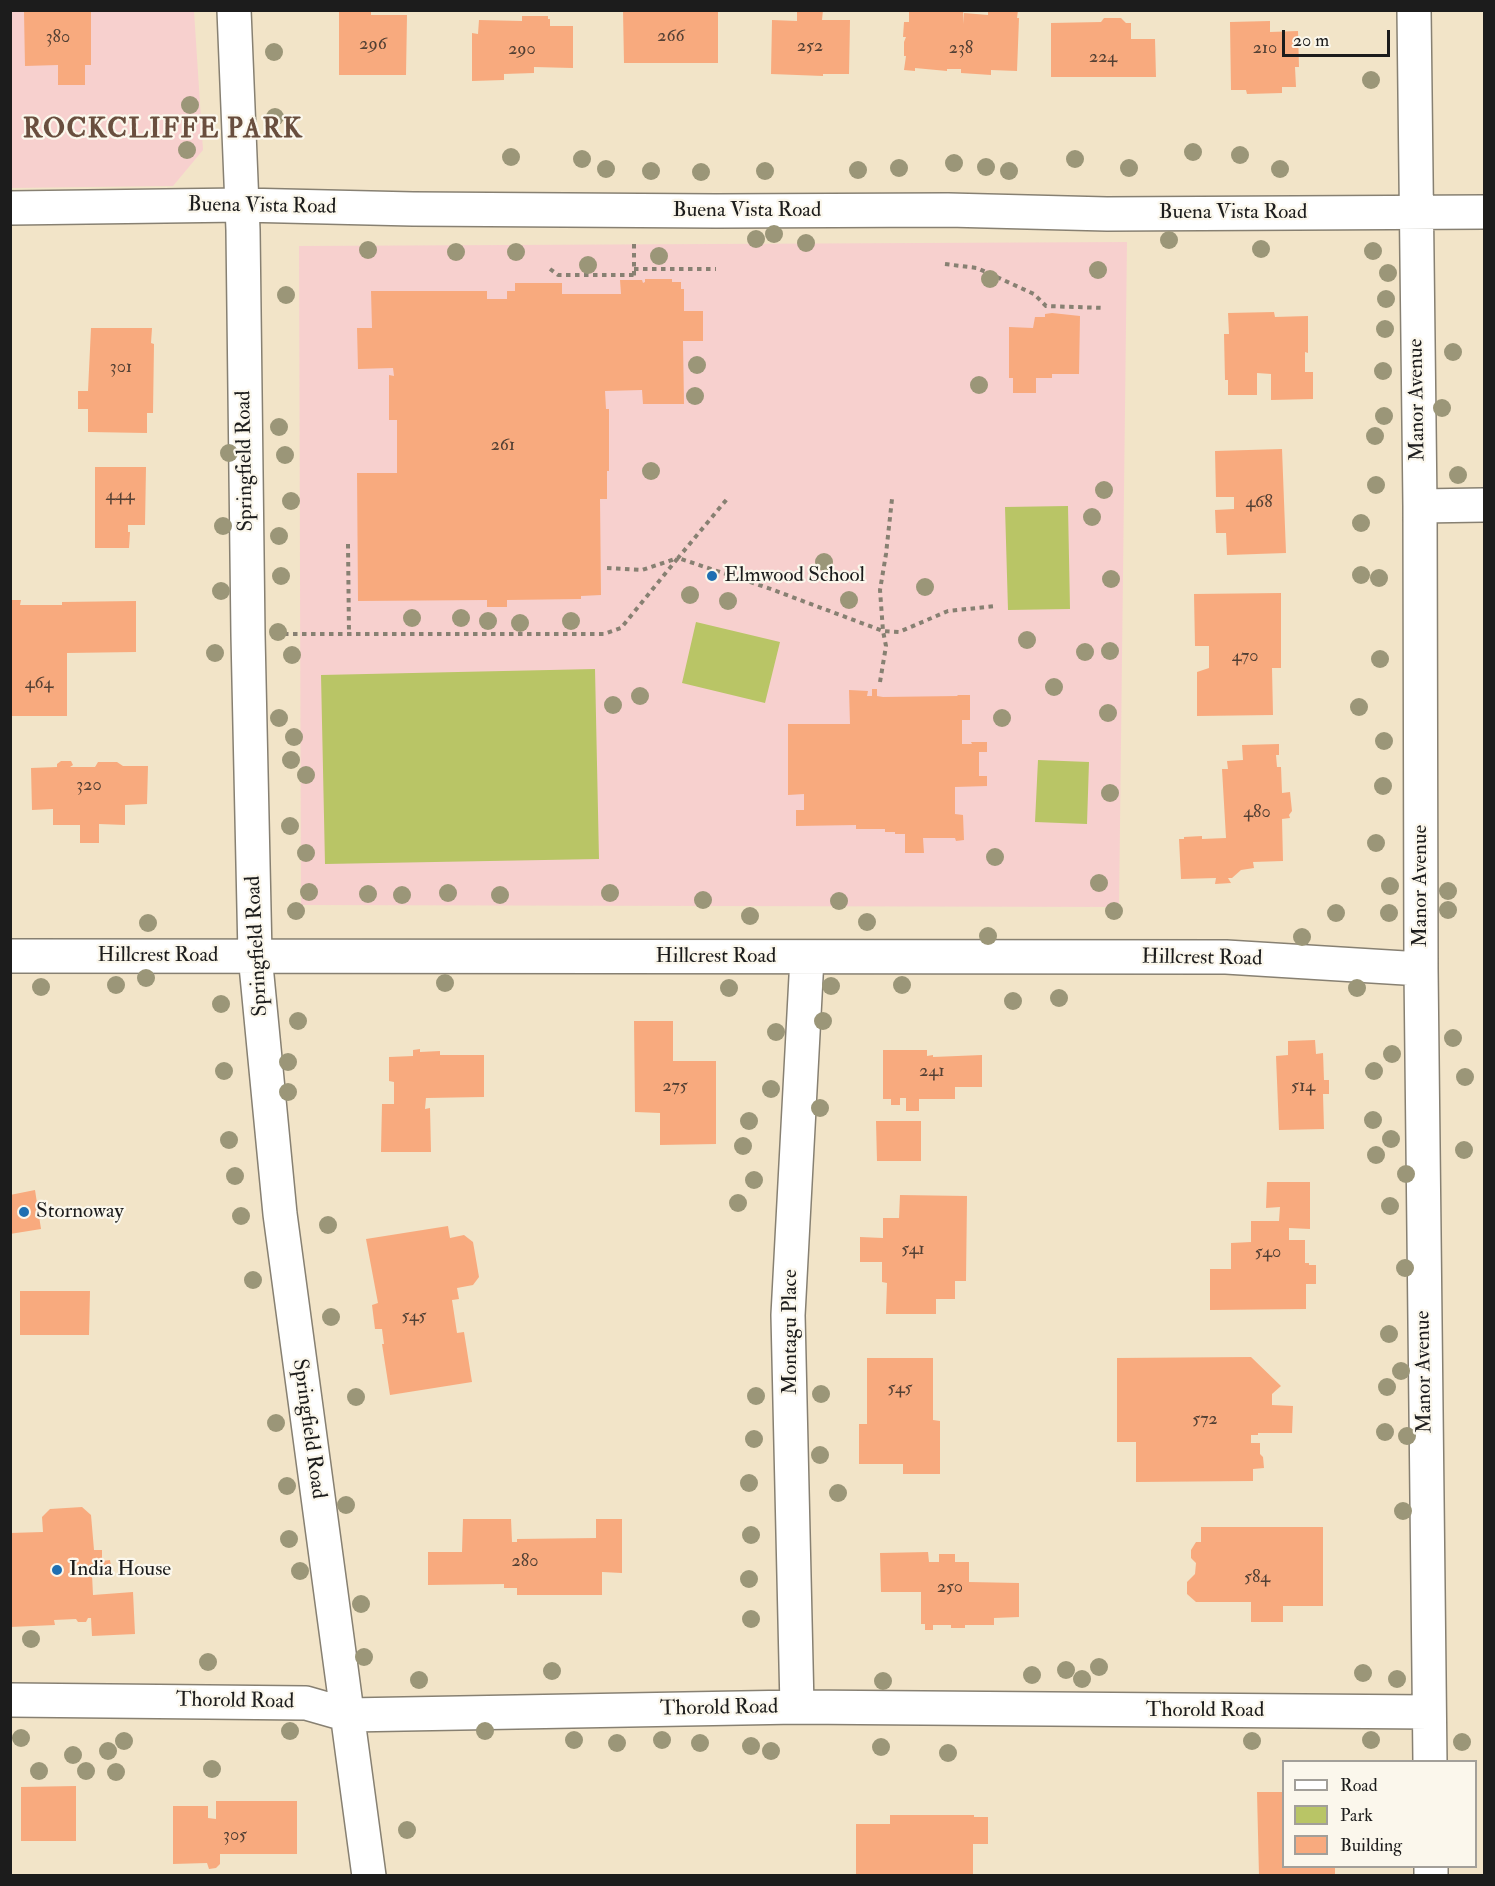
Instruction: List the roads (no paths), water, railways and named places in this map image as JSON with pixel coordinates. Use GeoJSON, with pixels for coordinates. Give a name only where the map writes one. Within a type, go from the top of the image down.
{"type":"FeatureCollection","features":[{"type":"Feature","properties":{"kind":"street","name":"Springfield Road"},"geometry":{"type":"LineString","coordinates":[[234,10],[242,205],[255,955],[279,1214],[369,1875]]}},
{"type":"Feature","properties":{"kind":"street","name":"Manor Avenue"},"geometry":{"type":"LineString","coordinates":[[1414,10],[1430,1760]]}},
{"type":"Feature","properties":{"kind":"street","name":"Buena Vista Road"},"geometry":{"type":"LineString","coordinates":[[10,208],[242,205],[425,209],[948,210],[1107,214],[1485,212]]}},
{"type":"Feature","properties":{"kind":"street"},"geometry":{"type":"LineString","coordinates":[[1420,506],[1485,505]]}},
{"type":"Feature","properties":{"kind":"street","name":"Hillcrest Road"},"geometry":{"type":"LineString","coordinates":[[10,956],[1226,957],[1421,969]]}},
{"type":"Feature","properties":{"kind":"street","name":"Montagu Place"},"geometry":{"type":"LineString","coordinates":[[797,1707],[788,1315],[807,958]]}},
{"type":"Feature","properties":{"kind":"street","name":"Thorold Road"},"geometry":{"type":"LineString","coordinates":[[10,1700],[306,1703],[348,1715],[797,1707],[1429,1712]]}},
{"type":"Feature","properties":{"kind":"place","name":"Elmwood School"},"geometry":{"type":"Point","coordinates":[712,576]}},
{"type":"Feature","properties":{"kind":"place","name":"Stornoway"},"geometry":{"type":"Point","coordinates":[24,1212]}},
{"type":"Feature","properties":{"kind":"place","name":"India House"},"geometry":{"type":"Point","coordinates":[57,1570]}},
{"type":"Feature","properties":{"kind":"district","name":"ROCKCLIFFE PARK"},"geometry":{"type":"Point","coordinates":[163,131]}}]}
